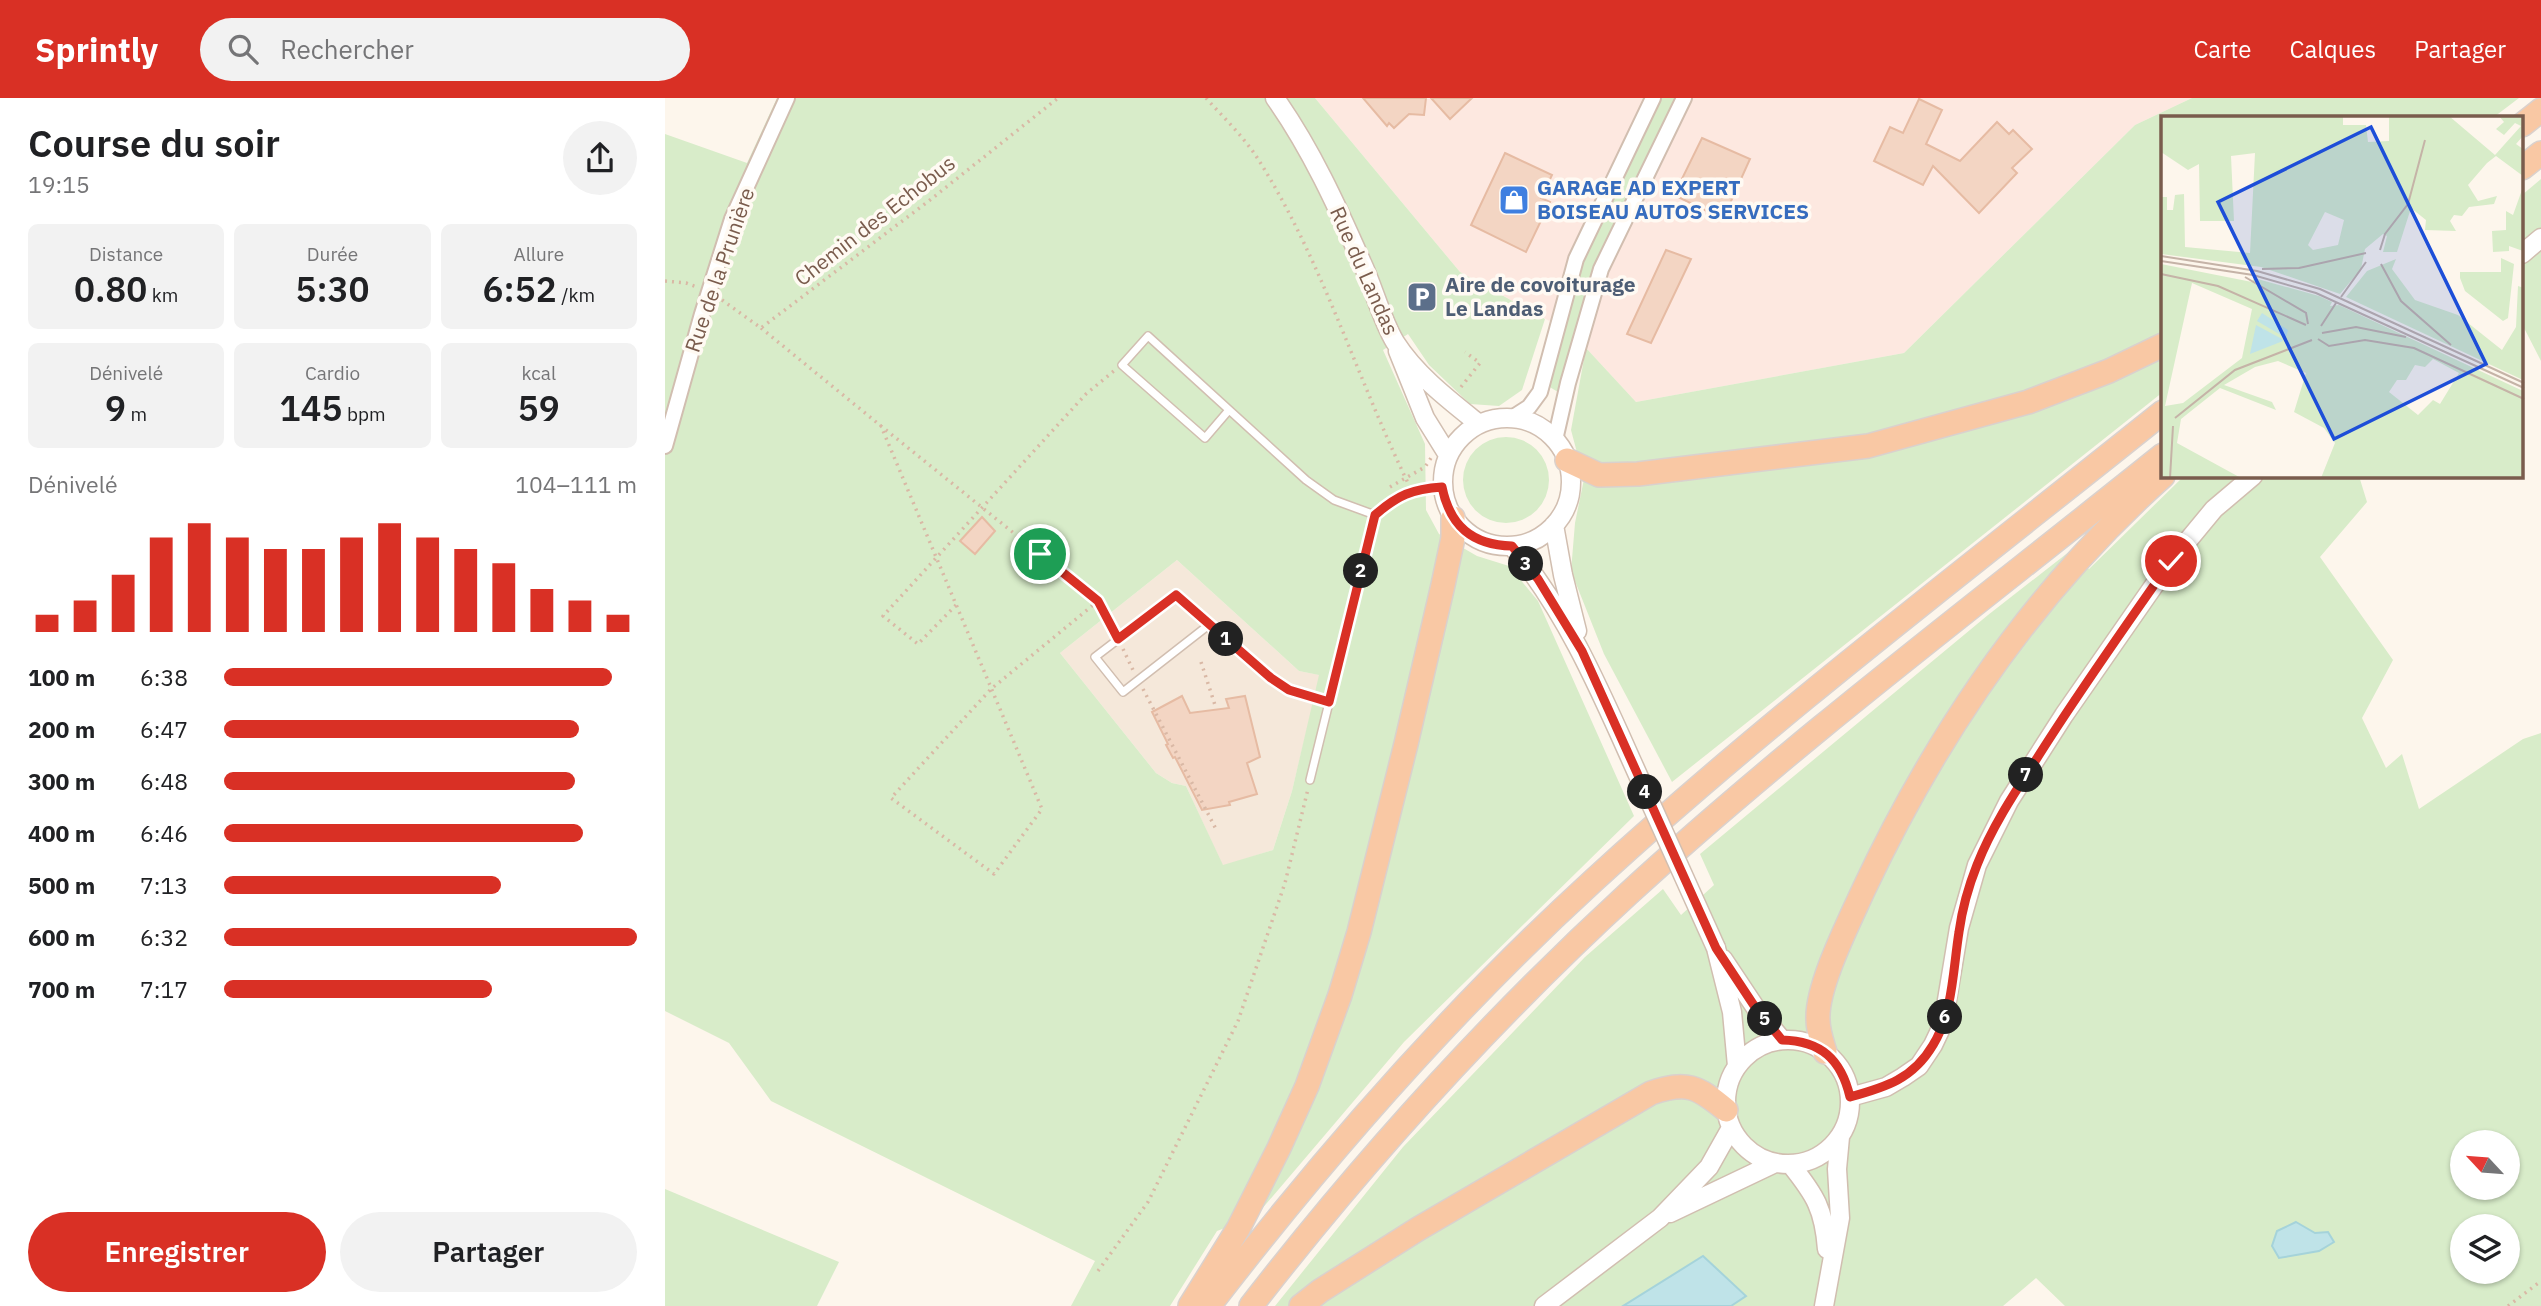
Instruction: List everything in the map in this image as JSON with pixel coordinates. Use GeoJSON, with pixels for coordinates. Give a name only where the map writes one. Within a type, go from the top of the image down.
{"type":"FeatureCollection","features":[{"type":"Feature","properties":{"kind":"highway"},"geometry":{"type":"LineString","coordinates":[[2523,124],[2541,110]]}},
{"type":"Feature","properties":{"kind":"highway"},"geometry":{"type":"LineString","coordinates":[[2523,167],[2541,153]]}},
{"type":"Feature","properties":{"kind":"highway"},"geometry":{"type":"LineString","coordinates":[[1567,460],[1599,475],[1638,474],[1868,446],[2028,402],[2109,371],[2161,346]]}},
{"type":"Feature","properties":{"kind":"highway"},"geometry":{"type":"LineString","coordinates":[[1209,1306],[1278,1217],[1407,1068],[1494,977],[1593,881],[1747,746],[2161,414]]}},
{"type":"Feature","properties":{"kind":"highway"},"geometry":{"type":"LineString","coordinates":[[1251,1306],[1326,1212],[1457,1063],[1621,901],[1773,768],[2161,457]]}},
{"type":"Feature","properties":{"kind":"highway"},"geometry":{"type":"LineString","coordinates":[[1825,1052],[1818,1021],[1819,1001],[1828,975],[1875,865],[1927,768],[1978,688],[2046,598],[2113,524],[2161,478]]}},
{"type":"Feature","properties":{"kind":"highway"},"geometry":{"type":"LineString","coordinates":[[1190,1306],[1238,1229],[1279,1148],[1307,1086],[1341,995],[1409,731],[1453,538],[1453,518]]}},
{"type":"Feature","properties":{"kind":"highway"},"geometry":{"type":"LineString","coordinates":[[1301,1306],[1418,1229],[1651,1093],[1672,1086],[1694,1087],[1728,1119]]}},
{"type":"Feature","properties":{"kind":"street","name":"Rue de la Prunière"},"geometry":{"type":"LineString","coordinates":[[665,446],[732,219],[787,98]]}},
{"type":"Feature","properties":{"kind":"street","name":"Rue du Landas"},"geometry":{"type":"LineString","coordinates":[[1275,98],[1299,132],[1315,162],[1363,264],[1394,341],[1434,387],[1479,424]]}},
{"type":"Feature","properties":{"kind":"street"},"geometry":{"type":"LineString","coordinates":[[1512,418],[1529,407],[1540,392],[1576,259],[1653,98]]}},
{"type":"Feature","properties":{"kind":"street"},"geometry":{"type":"LineString","coordinates":[[1555,440],[1568,383],[1601,269],[1684,98]]}},
{"type":"Feature","properties":{"kind":"street"},"geometry":{"type":"LineString","coordinates":[[2523,253],[2541,239]]}},
{"type":"Feature","properties":{"kind":"street"},"geometry":{"type":"LineString","coordinates":[[1394,341],[1440,455],[1445,503],[1464,531],[1495,546],[1528,543],[1542,536],[1564,511],[1570,494],[1571,477],[1567,460],[1555,440],[1528,421],[1500,418],[1479,424],[1440,455]]}},
{"type":"Feature","properties":{"kind":"street"},"geometry":{"type":"LineString","coordinates":[[1850,1097],[1887,1087],[1903,1077],[1919,1066],[1933,1045],[1943,1024],[1959,928],[1977,865],[2010,801],[2064,715],[2171,561],[2214,509],[2251,478]]}},
{"type":"Feature","properties":{"kind":"street"},"geometry":{"type":"LineString","coordinates":[[1554,525],[1582,651]]}},
{"type":"Feature","properties":{"kind":"street"},"geometry":{"type":"LineString","coordinates":[[1512,546],[1538,579],[1582,651],[1716,948],[1755,1007],[1782,1040]]}},
{"type":"Feature","properties":{"kind":"street"},"geometry":{"type":"LineString","coordinates":[[1716,948],[1732,1012],[1737,1066]]}},
{"type":"Feature","properties":{"kind":"street"},"geometry":{"type":"LineString","coordinates":[[1544,1306],[1660,1218],[1709,1167],[1728,1119],[1730,1079],[1737,1066],[1757,1048],[1782,1040],[1804,1042],[1825,1052],[1837,1064],[1846,1079],[1850,1097],[1848,1117],[1840,1136],[1837,1169],[1839,1218],[1824,1306]]}},
{"type":"Feature","properties":{"kind":"street"},"geometry":{"type":"LineString","coordinates":[[1728,1119],[1742,1144],[1757,1156],[1783,1164],[1814,1193],[1825,1227],[1829,1274]]}},
{"type":"Feature","properties":{"kind":"street"},"geometry":{"type":"LineString","coordinates":[[1660,1218],[1783,1164],[1810,1161],[1827,1151],[1840,1136]]}},
{"type":"Feature","properties":{"kind":"lane"},"geometry":{"type":"LineString","coordinates":[[1229,410],[1205,438],[1122,365],[1148,336],[1306,480],[1334,500],[1375,515]]}},
{"type":"Feature","properties":{"kind":"lane"},"geometry":{"type":"LineString","coordinates":[[1310,780],[1375,515],[1392,500],[1412,491],[1442,487]]}},
{"type":"Feature","properties":{"kind":"lane"},"geometry":{"type":"LineString","coordinates":[[1210,624],[1123,692],[1095,657],[1176,595],[1210,624],[1271,678],[1289,690],[1329,702]]}},
{"type":"Feature","properties":{"kind":"path","name":"Chemin des Echobus"},"geometry":{"type":"LineString","coordinates":[[761,328],[1058,98]]}},
{"type":"Feature","properties":{"kind":"path"},"geometry":{"type":"LineString","coordinates":[[1206,98],[1256,156],[1285,204],[1325,289],[1365,389],[1412,491]]}},
{"type":"Feature","properties":{"kind":"path"},"geometry":{"type":"LineString","coordinates":[[665,281],[686,283],[709,290],[761,328],[1098,601],[1217,831]]}},
{"type":"Feature","properties":{"kind":"path"},"geometry":{"type":"LineString","coordinates":[[1458,391],[1480,363],[1465,352]]}},
{"type":"Feature","properties":{"kind":"path"},"geometry":{"type":"LineString","coordinates":[[956,605],[918,644],[883,616],[1086,394],[1122,365]]}},
{"type":"Feature","properties":{"kind":"path"},"geometry":{"type":"LineString","coordinates":[[881,426],[991,689],[1042,809],[993,874],[891,798],[991,689],[1098,601]]}},
{"type":"Feature","properties":{"kind":"path"},"geometry":{"type":"LineString","coordinates":[[1387,490],[1440,455]]}},
{"type":"Feature","properties":{"kind":"path"},"geometry":{"type":"LineString","coordinates":[[1201,662],[1215,705]]}},
{"type":"Feature","properties":{"kind":"path"},"geometry":{"type":"LineString","coordinates":[[1098,1271],[1149,1202],[1238,1021],[1285,883],[1310,780]]}},
{"type":"Feature","properties":{"kind":"path"},"geometry":{"type":"LineString","coordinates":[[2508,1306],[2541,1281]]}},
{"type":"Feature","properties":{"kind":"shaded area"},"geometry":{"type":"Polygon","coordinates":[[[1315,98],[2192,98],[2135,125],[1904,353],[1636,402],[1573,334],[1460,272],[1315,98]]]}},
{"type":"Feature","properties":{"kind":"shaded area"},"geometry":{"type":"Polygon","coordinates":[[[1177,560],[1299,671],[1320,675],[1292,791],[1273,850],[1223,866],[1186,786],[1172,783],[1156,773],[1060,653],[1177,560]]]}},
{"type":"Feature","properties":{"kind":"green space"},"geometry":{"type":"Polygon","coordinates":[[[777,98],[1315,98],[1460,272],[1545,319],[1522,390],[1499,406],[1470,404],[1429,365],[1408,334],[1383,350],[1425,444],[1426,510],[1439,534],[1477,556],[1509,566],[1538,601],[1634,816],[1404,1042],[1255,1217],[1217,1231],[1170,1306],[1071,1306],[1095,1261],[771,1101],[729,1043],[665,1011],[665,134],[747,163],[777,98]],[[1177,560],[1060,653],[1156,773],[1172,783],[1186,786],[1223,865],[1273,850],[1292,791],[1319,675],[1299,671],[1177,560]]]}},
{"type":"Feature","properties":{"kind":"green space"},"geometry":{"type":"Polygon","coordinates":[[[1658,98],[1675,98],[1594,270],[1558,392],[1548,386],[1578,266],[1658,98]]]}},
{"type":"Feature","properties":{"kind":"green space"},"geometry":{"type":"Polygon","coordinates":[[[2192,98],[2519,98],[2495,116],[2161,116],[2161,394],[1672,782],[1604,654],[1571,571],[1575,523],[1584,479],[1571,430],[1586,348],[1636,402],[1904,353],[2135,125],[2192,98]]]}},
{"type":"Feature","properties":{"kind":"green space"},"geometry":{"type":"Polygon","coordinates":[[[2541,179],[2541,361],[2523,326],[2523,194],[2541,179]]]}},
{"type":"Feature","properties":{"kind":"green space"},"geometry":{"type":"Polygon","coordinates":[[[1506,437],[1530,444],[1542,456],[1549,480],[1542,504],[1530,516],[1506,523],[1482,516],[1470,504],[1463,480],[1470,456],[1482,444],[1506,437]]]}},
{"type":"Feature","properties":{"kind":"green space"},"geometry":{"type":"Polygon","coordinates":[[[2182,478],[2360,478],[2367,502],[2320,557],[2393,660],[2362,718],[2386,768],[2402,754],[2419,809],[2523,739],[2541,733],[2541,1306],[2065,1306],[2036,1278],[2003,1306],[1275,1306],[1403,1147],[1585,957],[1663,889],[1681,915],[1714,885],[1700,854],[1988,615],[2070,551],[2089,569],[2182,478]]]}},
{"type":"Feature","properties":{"kind":"green space"},"geometry":{"type":"Polygon","coordinates":[[[665,1189],[839,1262],[817,1306],[665,1306],[665,1189]]]}},
{"type":"Feature","properties":{"kind":"water"},"geometry":{"type":"Polygon","coordinates":[[[2296,1222],[2315,1233],[2328,1232],[2334,1242],[2319,1251],[2279,1258],[2272,1246],[2277,1231],[2296,1222]]]}},
{"type":"Feature","properties":{"kind":"water"},"geometry":{"type":"Polygon","coordinates":[[[1703,1256],[1746,1296],[1731,1306],[1623,1306],[1703,1256]]]}},
{"type":"Feature","properties":{"kind":"building"},"geometry":{"type":"Polygon","coordinates":[[[1363,98],[1426,98],[1424,115],[1409,114],[1394,128],[1389,123],[1387,126],[1363,98]]]}},
{"type":"Feature","properties":{"kind":"building"},"geometry":{"type":"Polygon","coordinates":[[[1431,98],[1472,98],[1450,119],[1431,98]]]}},
{"type":"Feature","properties":{"kind":"building"},"geometry":{"type":"Polygon","coordinates":[[[1919,99],[1942,110],[1926,144],[1960,161],[1997,122],[2009,134],[2013,130],[2032,149],[2012,168],[2017,173],[1979,213],[1933,166],[1923,185],[1874,161],[1890,127],[1903,133],[1919,99]]]}},
{"type":"Feature","properties":{"kind":"building"},"geometry":{"type":"Polygon","coordinates":[[[1702,138],[1750,159],[1723,219],[1674,195],[1702,138]]]}},
{"type":"Feature","properties":{"kind":"building","name":"GARAGE AD EXPERT BOISEAU AUTOS SERVICES"},"geometry":{"type":"Polygon","coordinates":[[[1505,153],[1552,175],[1541,198],[1550,202],[1526,252],[1471,225],[1505,153]]]}},
{"type":"Feature","properties":{"kind":"building"},"geometry":{"type":"Polygon","coordinates":[[[1666,250],[1691,259],[1651,343],[1627,334],[1666,250]]]}},
{"type":"Feature","properties":{"kind":"building"},"geometry":{"type":"Polygon","coordinates":[[[982,517],[995,531],[975,554],[960,541],[982,517]]]}},
{"type":"Feature","properties":{"kind":"building"},"geometry":{"type":"Polygon","coordinates":[[[1182,696],[1190,713],[1229,708],[1226,699],[1245,696],[1260,757],[1247,763],[1257,794],[1229,802],[1230,805],[1202,810],[1166,745],[1168,744],[1152,712],[1182,696]]]}},
{"type":"Feature","properties":{"kind":"place","name":"GARAGE AD EXPERT BOISEAU AUTOS SERVICES"},"geometry":{"type":"Point","coordinates":[1514,200]}},
{"type":"Feature","properties":{"kind":"place","name":"Aire de covoiturage Le Landas"},"geometry":{"type":"Point","coordinates":[1422,297]}},
{"type":"Feature","properties":{"kind":"route"},"geometry":{"type":"LineString","coordinates":[[1040,554],[1098,601],[1118,639],[1176,595],[1271,678],[1289,690],[1329,702],[1375,515],[1392,500],[1412,491],[1442,487],[1445,503],[1464,531],[1495,546],[1512,546],[1538,579],[1582,651],[1716,948],[1755,1007],[1782,1040],[1812,1044],[1825,1052],[1837,1064],[1846,1079],[1850,1097],[1887,1087],[1903,1077],[1919,1066],[1933,1045],[1943,1024],[1959,928],[1977,865],[2010,801],[2064,715],[2171,561]]}}]}
